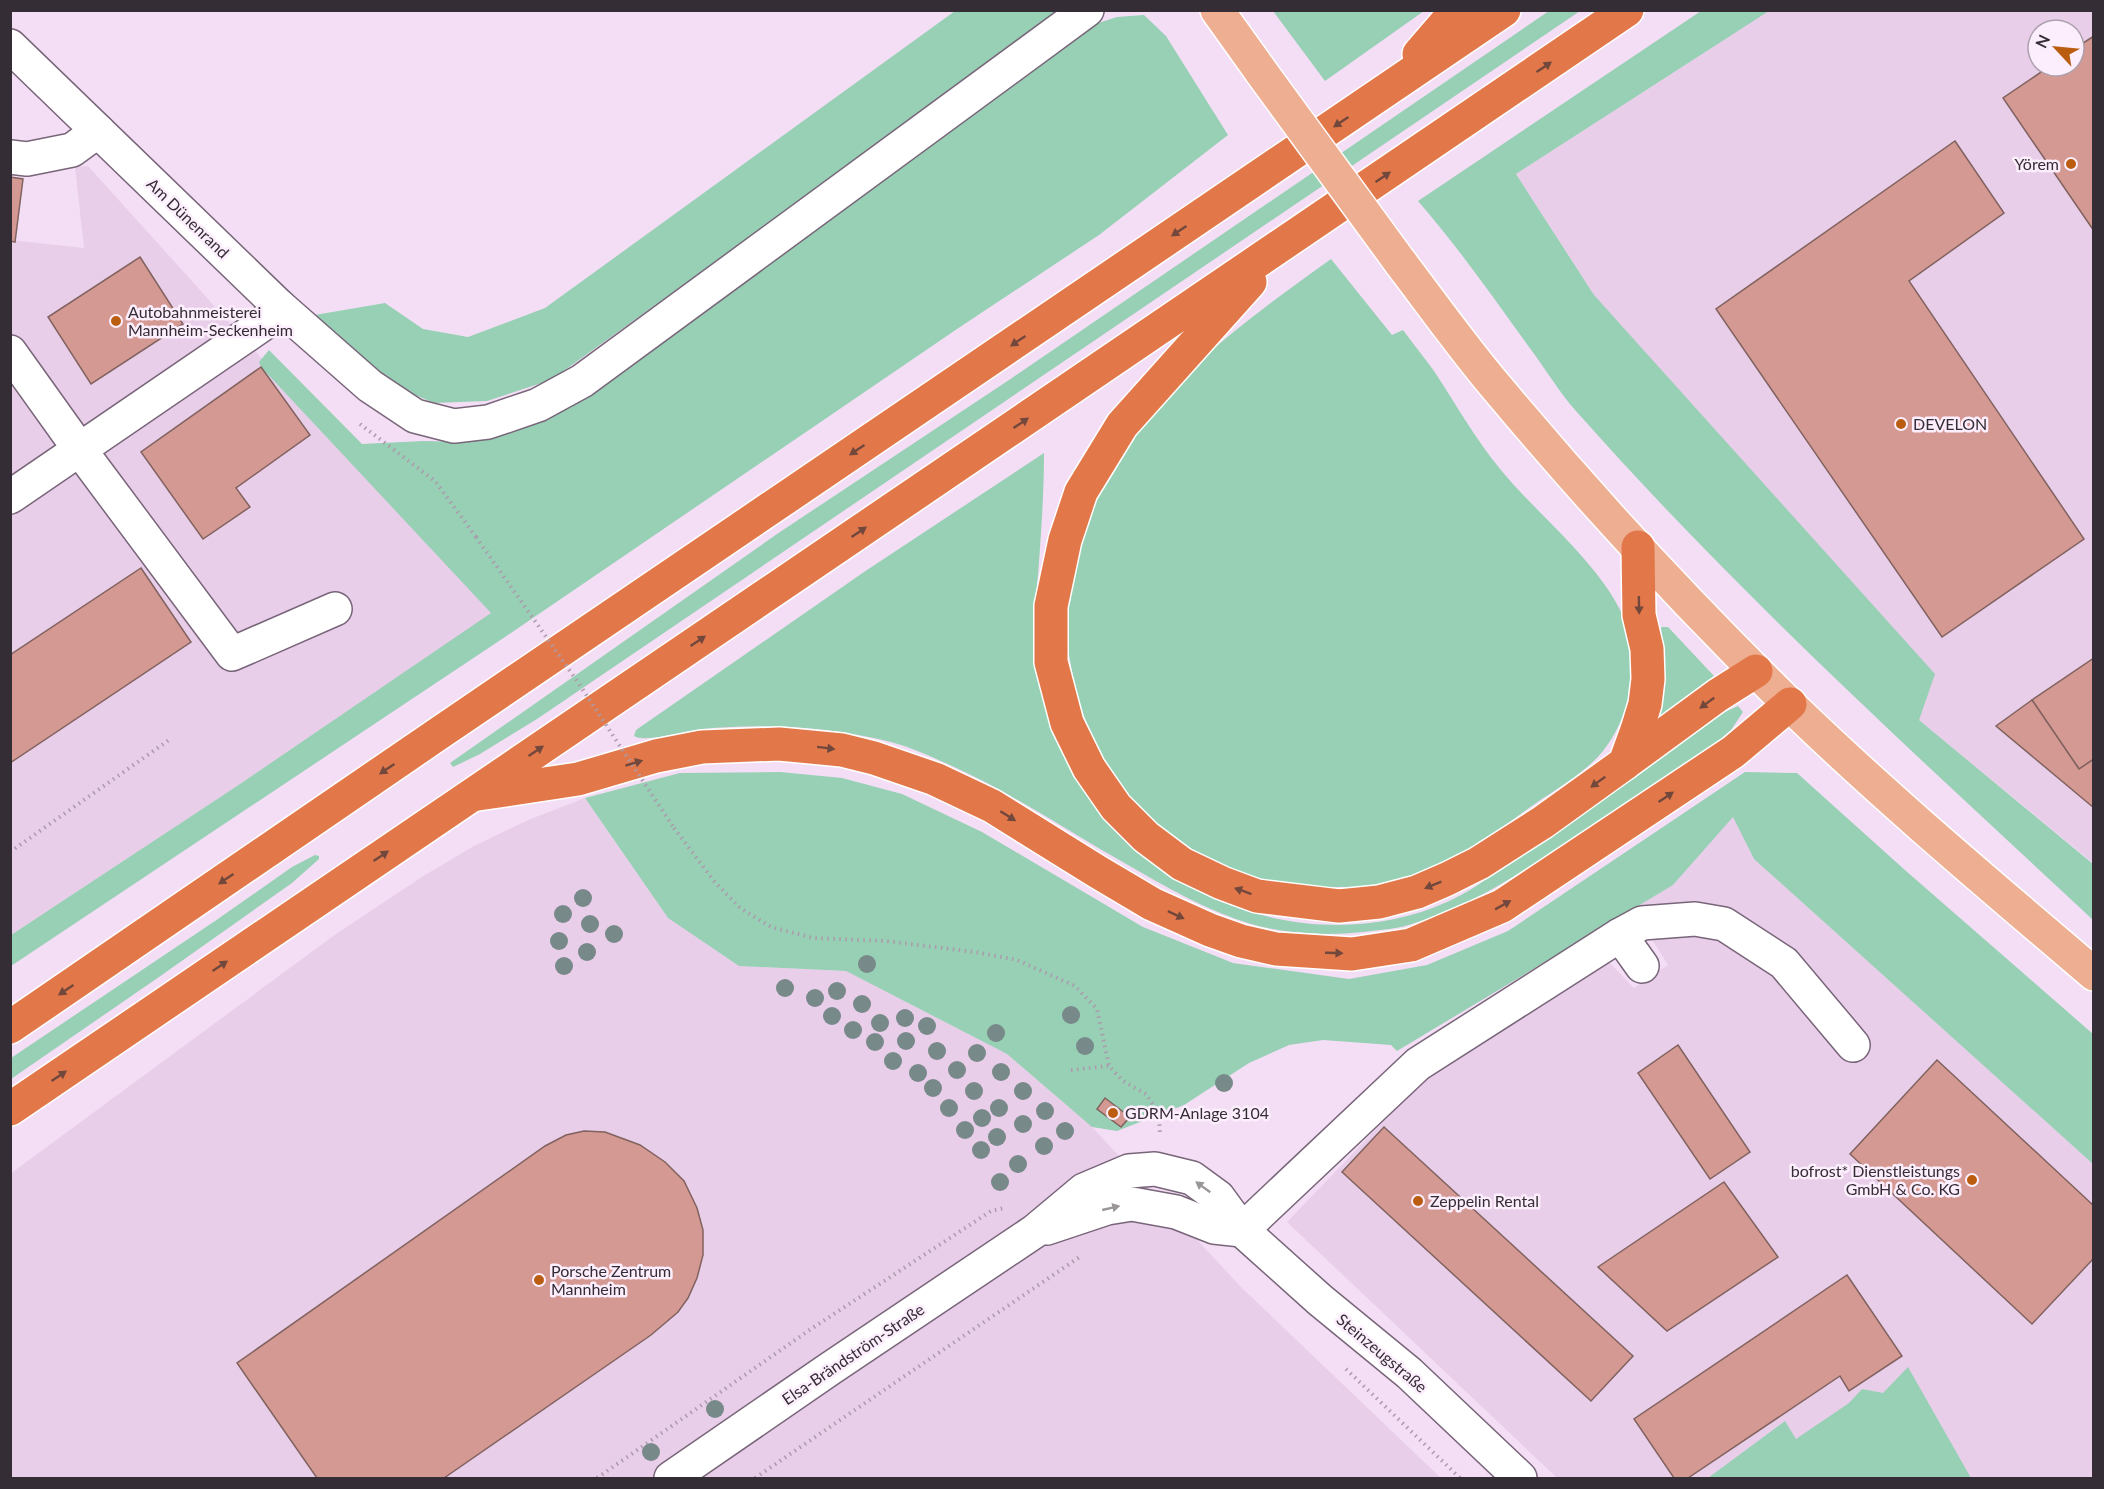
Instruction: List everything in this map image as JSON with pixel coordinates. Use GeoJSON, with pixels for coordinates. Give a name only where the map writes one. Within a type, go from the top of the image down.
{"type":"FeatureCollection","features":[{"type":"Feature","properties":{"kind":"highway"},"geometry":{"type":"LineString","coordinates":[[1389,89],[1457,10]]}},
{"type":"Feature","properties":{"kind":"highway"},"geometry":{"type":"LineString","coordinates":[[10,1027],[1504,10]]}},
{"type":"Feature","properties":{"kind":"highway"},"geometry":{"type":"LineString","coordinates":[[10,1108],[1627,10]]}},
{"type":"Feature","properties":{"kind":"highway"},"geometry":{"type":"LineString","coordinates":[[1282,246],[1122,425],[1081,492],[1065,540],[1051,606],[1051,662],[1067,723],[1089,768],[1116,807],[1146,837],[1182,864],[1257,896],[1339,906],[1379,902],[1417,892],[1479,863],[1543,822],[1718,695],[1756,671]]}},
{"type":"Feature","properties":{"kind":"highway"},"geometry":{"type":"LineString","coordinates":[[1624,763],[1640,721],[1648,679],[1647,650],[1639,615],[1638,547]]}},
{"type":"Feature","properties":{"kind":"highway"},"geometry":{"type":"LineString","coordinates":[[470,795],[578,780],[656,756],[702,747],[779,744],[842,750],[914,771],[992,806],[1143,898],[1210,930],[1241,941],[1276,949],[1352,954],[1411,945],[1502,906],[1732,752],[1790,704]]}},
{"type":"Feature","properties":{"kind":"main road"},"geometry":{"type":"LineString","coordinates":[[1217,10],[1400,262],[1496,387],[1562,465],[1756,671],[1790,704],[1932,836],[2094,974]]}},
{"type":"Feature","properties":{"kind":"street","name":"Am Dünenrand"},"geometry":{"type":"LineString","coordinates":[[10,46],[279,306],[370,386],[415,416],[454,426],[488,422],[538,405],[582,381],[1087,10]]}},
{"type":"Feature","properties":{"kind":"street"},"geometry":{"type":"LineString","coordinates":[[10,157],[27,159],[72,150],[98,132]]}},
{"type":"Feature","properties":{"kind":"street"},"geometry":{"type":"LineString","coordinates":[[10,497],[263,324],[279,306]]}},
{"type":"Feature","properties":{"kind":"street"},"geometry":{"type":"LineString","coordinates":[[10,352],[232,654],[335,609]]}},
{"type":"Feature","properties":{"kind":"street"},"geometry":{"type":"LineString","coordinates":[[1242,1230],[1418,1064],[1642,923],[1695,920],[1724,924],[1784,963],[1853,1045]]}},
{"type":"Feature","properties":{"kind":"street"},"geometry":{"type":"LineString","coordinates":[[1620,935],[1642,966]]}},
{"type":"Feature","properties":{"kind":"street","name":"Elsa-Brändström-Straße"},"geometry":{"type":"LineString","coordinates":[[671,1479],[1035,1231],[1107,1209],[1132,1204],[1176,1212],[1214,1227],[1242,1230]]}},
{"type":"Feature","properties":{"kind":"street","name":"Steinzeugstraße"},"geometry":{"type":"LineString","coordinates":[[1242,1230],[1320,1300],[1409,1373],[1520,1479]]}},
{"type":"Feature","properties":{"kind":"path"},"geometry":{"type":"LineString","coordinates":[[367,431],[435,481],[577,681],[674,828],[714,881],[740,908],[771,927],[813,938],[886,941],[975,952],[1017,960],[1075,986],[1097,1009],[1109,1065],[1122,1081],[1146,1094],[1159,1114],[1160,1142]]}},
{"type":"Feature","properties":{"kind":"path"},"geometry":{"type":"LineString","coordinates":[[10,852],[169,740]]}},
{"type":"Feature","properties":{"kind":"path"},"geometry":{"type":"LineString","coordinates":[[1071,1070],[1109,1065]]}},
{"type":"Feature","properties":{"kind":"path"},"geometry":{"type":"LineString","coordinates":[[597,1479],[808,1331],[943,1242],[991,1211],[1014,1206]]}},
{"type":"Feature","properties":{"kind":"path"},"geometry":{"type":"LineString","coordinates":[[755,1479],[1085,1253]]}},
{"type":"Feature","properties":{"kind":"path"},"geometry":{"type":"LineString","coordinates":[[1343,1367],[1460,1479]]}},
{"type":"Feature","properties":{"kind":"shaded area"},"geometry":{"type":"Polygon","coordinates":[[[1769,11],[2093,11],[2093,863],[1919,720],[1594,295],[1516,174],[1769,11]]]}},
{"type":"Feature","properties":{"kind":"shaded area"},"geometry":{"type":"Polygon","coordinates":[[[88,166],[492,613],[237,786],[11,935],[11,240],[84,248],[75,167],[88,166]]]}},
{"type":"Feature","properties":{"kind":"shaded area"},"geometry":{"type":"Polygon","coordinates":[[[585,798],[668,918],[739,966],[846,971],[1007,1054],[1092,1127],[1241,1287],[1441,1478],[11,1478],[10,1174],[336,934],[425,875],[474,846],[528,820],[585,798]]]}},
{"type":"Feature","properties":{"kind":"shaded area"},"geometry":{"type":"Polygon","coordinates":[[[1733,816],[1754,859],[2093,1164],[2093,1478],[1557,1478],[1287,1222],[1424,1079],[1605,958],[1634,988],[1668,965],[1642,923],[1631,910],[1673,885],[1733,816]]]}},
{"type":"Feature","properties":{"kind":"green space"},"geometry":{"type":"Polygon","coordinates":[[[955,11],[1064,11],[551,380],[487,401],[434,403],[378,379],[309,316],[385,303],[423,329],[468,337],[545,308],[955,11]]]}},
{"type":"Feature","properties":{"kind":"green space"},"geometry":{"type":"Polygon","coordinates":[[[1273,11],[1424,11],[1325,81],[1273,11]]]}},
{"type":"Feature","properties":{"kind":"green space"},"geometry":{"type":"Polygon","coordinates":[[[1549,11],[1580,11],[537,719],[480,754],[453,767],[450,763],[780,532],[1009,380],[1549,11]]]}},
{"type":"Feature","properties":{"kind":"green space"},"geometry":{"type":"Polygon","coordinates":[[[1701,11],[1769,11],[1516,174],[1594,295],[1935,674],[1919,720],[2093,864],[2093,920],[1828,672],[1637,478],[1570,404],[1475,272],[1418,201],[1701,11]]]}},
{"type":"Feature","properties":{"kind":"green space"},"geometry":{"type":"Polygon","coordinates":[[[1144,15],[1166,36],[1228,135],[1099,235],[505,637],[11,966],[11,935],[237,786],[491,613],[261,367],[259,362],[269,350],[362,444],[423,441],[467,442],[554,413],[1092,25],[1117,17],[1144,15]]]}},
{"type":"Feature","properties":{"kind":"green space"},"geometry":{"type":"Polygon","coordinates":[[[1331,259],[1392,335],[1403,330],[1434,371],[1492,458],[1597,574],[1625,622],[1632,646],[1633,660],[1628,701],[1618,727],[1603,751],[1588,766],[1484,841],[1456,858],[1412,876],[1362,887],[1299,885],[1265,879],[1231,869],[1200,854],[1171,835],[1144,813],[1121,786],[1093,741],[1077,692],[1066,618],[1068,588],[1073,566],[1089,517],[1106,482],[1141,424],[1163,397],[1208,354],[1331,259]]]}},
{"type":"Feature","properties":{"kind":"green space"},"geometry":{"type":"Polygon","coordinates":[[[1044,453],[1035,653],[1042,685],[1075,772],[1088,796],[1120,835],[1158,867],[1202,893],[1249,912],[1299,922],[1349,925],[1399,918],[1447,902],[1497,872],[1714,717],[1738,706],[1743,712],[1731,730],[1715,744],[1501,884],[1459,906],[1409,925],[1335,934],[1278,930],[1219,913],[1158,882],[975,777],[891,742],[821,730],[750,726],[703,729],[647,738],[634,736],[636,730],[864,572],[1044,453]]]}},
{"type":"Feature","properties":{"kind":"green space"},"geometry":{"type":"Polygon","coordinates":[[[1661,627],[1668,627],[1714,676],[1660,719],[1657,716],[1663,672],[1661,627]]]}},
{"type":"Feature","properties":{"kind":"green space"},"geometry":{"type":"Polygon","coordinates":[[[780,772],[842,778],[902,794],[982,832],[1143,927],[1233,963],[1349,979],[1427,965],[1508,931],[1745,772],[1797,773],[2093,1034],[2093,1164],[1754,859],[1733,817],[1673,885],[1397,1051],[1391,1045],[1323,1040],[1289,1045],[1249,1063],[1184,1105],[1117,1131],[1092,1127],[1007,1054],[846,971],[739,966],[668,918],[585,798],[680,773],[780,772]]]}},
{"type":"Feature","properties":{"kind":"green space"},"geometry":{"type":"Polygon","coordinates":[[[315,855],[319,856],[319,859],[292,883],[11,1079],[11,1058],[292,867],[315,855]]]}},
{"type":"Feature","properties":{"kind":"green space"},"geometry":{"type":"Polygon","coordinates":[[[1908,1367],[1971,1478],[1708,1478],[1785,1421],[1796,1439],[1849,1403],[1862,1389],[1883,1393],[1908,1367]]]}},
{"type":"Feature","properties":{"kind":"building","name":"Yörem"},"geometry":{"type":"Polygon","coordinates":[[[2094,36],[2094,231],[2003,98],[2032,78],[2086,78],[2086,41],[2094,36]]]}},
{"type":"Feature","properties":{"kind":"building","name":"DEVELON"},"geometry":{"type":"Polygon","coordinates":[[[1955,141],[2004,213],[1909,281],[2084,539],[1942,637],[1716,309],[1955,141]]]}},
{"type":"Feature","properties":{"kind":"building"},"geometry":{"type":"Polygon","coordinates":[[[10,177],[23,179],[15,242],[10,241],[10,177]]]}},
{"type":"Feature","properties":{"kind":"building","name":"Autobahnmeisterei Mannheim-Seckenheim"},"geometry":{"type":"Polygon","coordinates":[[[140,257],[183,324],[91,384],[48,317],[140,257]]]}},
{"type":"Feature","properties":{"kind":"building"},"geometry":{"type":"Polygon","coordinates":[[[261,367],[310,435],[236,488],[250,507],[203,539],[141,452],[261,367]]]}},
{"type":"Feature","properties":{"kind":"building"},"geometry":{"type":"Polygon","coordinates":[[[141,568],[191,642],[10,763],[10,655],[141,568]]]}},
{"type":"Feature","properties":{"kind":"building"},"geometry":{"type":"Polygon","coordinates":[[[2094,658],[2094,759],[2079,769],[2032,700],[2094,658]]]}},
{"type":"Feature","properties":{"kind":"building"},"geometry":{"type":"Polygon","coordinates":[[[2032,700],[2079,769],[2094,759],[2094,808],[1996,726],[2032,700]]]}},
{"type":"Feature","properties":{"kind":"building"},"geometry":{"type":"Polygon","coordinates":[[[1678,1045],[1750,1152],[1710,1179],[1638,1073],[1678,1045]]]}},
{"type":"Feature","properties":{"kind":"building","name":"bofrost* Dienstleistungs GmbH & Co. KG"},"geometry":{"type":"Polygon","coordinates":[[[1937,1060],[2094,1206],[2094,1258],[2032,1324],[1850,1154],[1937,1060]]]}},
{"type":"Feature","properties":{"kind":"building","name":"GDRM-Anlage 3104"},"geometry":{"type":"Polygon","coordinates":[[[1105,1098],[1130,1117],[1121,1127],[1097,1109],[1105,1098]]]}},
{"type":"Feature","properties":{"kind":"building"},"geometry":{"type":"Polygon","coordinates":[[[1384,1127],[1633,1356],[1591,1401],[1342,1172],[1384,1127]]]}},
{"type":"Feature","properties":{"kind":"building"},"geometry":{"type":"Polygon","coordinates":[[[584,1131],[605,1132],[640,1145],[665,1162],[684,1181],[697,1208],[703,1230],[703,1255],[697,1278],[688,1298],[678,1312],[651,1335],[444,1478],[317,1478],[237,1363],[545,1146],[566,1135],[584,1131]]]}},
{"type":"Feature","properties":{"kind":"building"},"geometry":{"type":"Polygon","coordinates":[[[1724,1182],[1778,1257],[1667,1331],[1598,1267],[1724,1182]]]}},
{"type":"Feature","properties":{"kind":"building"},"geometry":{"type":"Polygon","coordinates":[[[1847,1275],[1902,1356],[1849,1391],[1840,1376],[1688,1478],[1674,1478],[1634,1419],[1847,1275]]]}},
{"type":"Feature","properties":{"kind":"place","name":"Yörem"},"geometry":{"type":"Point","coordinates":[2071,164]}},
{"type":"Feature","properties":{"kind":"place","name":"Autobahnmeisterei Mannheim-Seckenheim"},"geometry":{"type":"Point","coordinates":[116,321]}},
{"type":"Feature","properties":{"kind":"place","name":"DEVELON"},"geometry":{"type":"Point","coordinates":[1901,424]}},
{"type":"Feature","properties":{"kind":"place","name":"GDRM-Anlage 3104"},"geometry":{"type":"Point","coordinates":[1113,1113]}},
{"type":"Feature","properties":{"kind":"place","name":"bofrost* Dienstleistungs GmbH & Co. KG"},"geometry":{"type":"Point","coordinates":[1972,1180]}},
{"type":"Feature","properties":{"kind":"place","name":"Zeppelin Rental"},"geometry":{"type":"Point","coordinates":[1418,1201]}},
{"type":"Feature","properties":{"kind":"place","name":"Porsche Zentrum Mannheim"},"geometry":{"type":"Point","coordinates":[539,1280]}}]}
